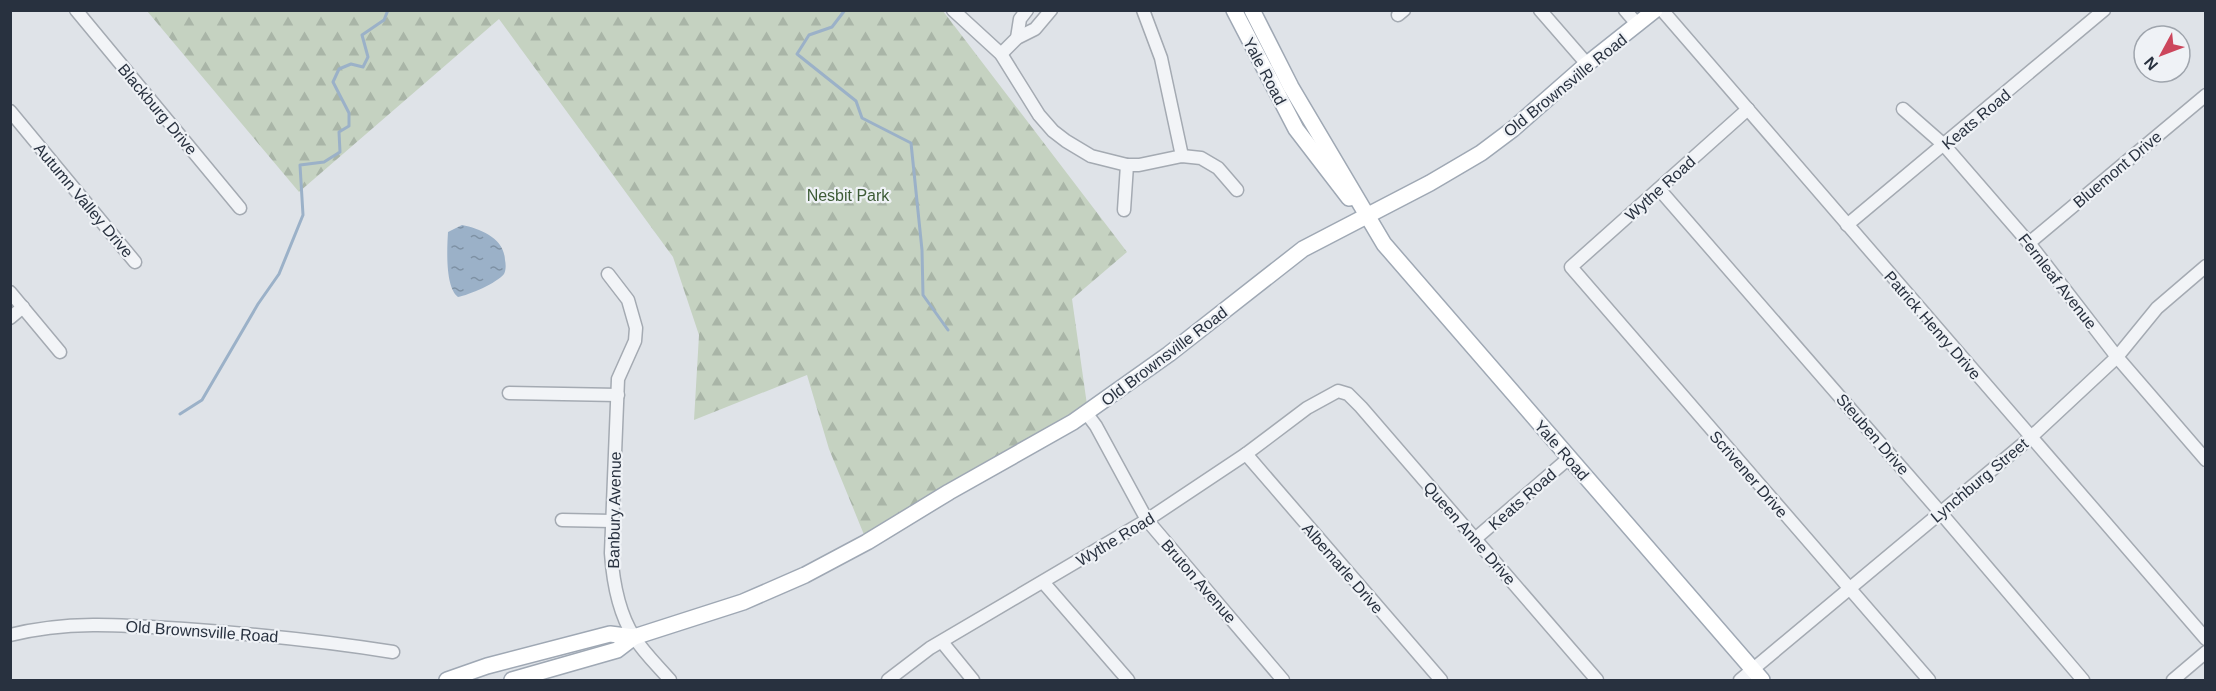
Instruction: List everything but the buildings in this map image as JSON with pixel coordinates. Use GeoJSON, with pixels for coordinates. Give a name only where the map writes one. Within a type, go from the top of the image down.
{"type":"FeatureCollection","features":[{"type":"Feature","properties":{"kind":"main road","name":"Yale Road"},"geometry":{"type":"LineString","coordinates":[[1234,10],[1296,129],[1337,184],[1365,216]]}},
{"type":"Feature","properties":{"kind":"main road","name":"Yale Road"},"geometry":{"type":"LineString","coordinates":[[1252,10],[1291,87],[1339,165],[1378,237],[1758,675]]}},
{"type":"Feature","properties":{"kind":"main road","name":"Old Brownsville Road"},"geometry":{"type":"LineString","coordinates":[[634,637],[743,602],[805,575],[867,542],[949,492],[1087,414],[1169,354],[1303,249],[1430,183],[1481,153],[1655,10]]}},
{"type":"Feature","properties":{"kind":"main road"},"geometry":{"type":"LineString","coordinates":[[447,681],[487,666],[610,634],[634,637]]}},
{"type":"Feature","properties":{"kind":"main road"},"geometry":{"type":"LineString","coordinates":[[512,681],[617,650],[634,637]]}},
{"type":"Feature","properties":{"kind":"street","name":"Blackburg Drive"},"geometry":{"type":"LineString","coordinates":[[76,10],[240,208]]}},
{"type":"Feature","properties":{"kind":"street"},"geometry":{"type":"LineString","coordinates":[[953,10],[1001,54],[1039,116],[1053,131],[1091,156],[1127,165],[1139,165],[1182,156],[1201,158],[1211,162],[1237,190]]}},
{"type":"Feature","properties":{"kind":"street"},"geometry":{"type":"LineString","coordinates":[[1017,38],[1020,19],[1027,10]]}},
{"type":"Feature","properties":{"kind":"street"},"geometry":{"type":"LineString","coordinates":[[1001,54],[1017,38],[1035,29],[1051,10]]}},
{"type":"Feature","properties":{"kind":"street"},"geometry":{"type":"LineString","coordinates":[[1143,10],[1161,58],[1182,156]]}},
{"type":"Feature","properties":{"kind":"street"},"geometry":{"type":"LineString","coordinates":[[1540,10],[1587,64]]}},
{"type":"Feature","properties":{"kind":"street"},"geometry":{"type":"LineString","coordinates":[[1625,10],[1638,25]]}},
{"type":"Feature","properties":{"kind":"street","name":"Patrick Henry Drive"},"geometry":{"type":"LineString","coordinates":[[1662,10],[2205,639]]}},
{"type":"Feature","properties":{"kind":"street","name":"Keats Road"},"geometry":{"type":"LineString","coordinates":[[1847,225],[2104,10]]}},
{"type":"Feature","properties":{"kind":"street","name":"Bluemont Drive"},"geometry":{"type":"LineString","coordinates":[[2029,243],[2205,95]]}},
{"type":"Feature","properties":{"kind":"street","name":"Wythe Road"},"geometry":{"type":"LineString","coordinates":[[1571,267],[1748,109]]}},
{"type":"Feature","properties":{"kind":"street","name":"Fernleaf Avenue"},"geometry":{"type":"LineString","coordinates":[[1903,110],[1944,145],[2029,243],[2117,357],[2205,460]]}},
{"type":"Feature","properties":{"kind":"street","name":"Autumn Valley Drive"},"geometry":{"type":"LineString","coordinates":[[10,111],[135,262]]}},
{"type":"Feature","properties":{"kind":"street"},"geometry":{"type":"LineString","coordinates":[[1124,210],[1127,165]]}},
{"type":"Feature","properties":{"kind":"street","name":"Steuben Drive"},"geometry":{"type":"LineString","coordinates":[[1659,189],[2084,681]]}},
{"type":"Feature","properties":{"kind":"street","name":"Lynchburg Street"},"geometry":{"type":"LineString","coordinates":[[1740,681],[1758,675],[1849,589],[2030,438],[2117,357],[2157,308],[2205,266]]}},
{"type":"Feature","properties":{"kind":"street","name":"Scrivener Drive"},"geometry":{"type":"LineString","coordinates":[[1571,267],[1929,681]]}},
{"type":"Feature","properties":{"kind":"street","name":"Banbury Avenue"},"geometry":{"type":"LineString","coordinates":[[608,274],[628,300],[636,328],[635,341],[618,379],[612,521],[613,582],[621,608],[634,637],[670,681]]}},
{"type":"Feature","properties":{"kind":"street"},"geometry":{"type":"LineString","coordinates":[[10,292],[60,352]]}},
{"type":"Feature","properties":{"kind":"street"},"geometry":{"type":"LineString","coordinates":[[10,318],[23,307]]}},
{"type":"Feature","properties":{"kind":"street","name":"Wythe Road"},"geometry":{"type":"LineString","coordinates":[[888,681],[942,642],[1147,520],[1246,454],[1307,408],[1338,391]]}},
{"type":"Feature","properties":{"kind":"street","name":"Queen Anne Drive"},"geometry":{"type":"LineString","coordinates":[[1338,391],[1348,394],[1361,407],[1597,681]]}},
{"type":"Feature","properties":{"kind":"street"},"geometry":{"type":"LineString","coordinates":[[508,393],[618,395]]}},
{"type":"Feature","properties":{"kind":"street","name":"Bruton Avenue"},"geometry":{"type":"LineString","coordinates":[[1087,414],[1096,426],[1147,520],[1283,681]]}},
{"type":"Feature","properties":{"kind":"street","name":"Albemarle Drive"},"geometry":{"type":"LineString","coordinates":[[1246,454],[1441,681]]}},
{"type":"Feature","properties":{"kind":"street","name":"Keats Road"},"geometry":{"type":"LineString","coordinates":[[1475,540],[1569,458]]}},
{"type":"Feature","properties":{"kind":"street"},"geometry":{"type":"LineString","coordinates":[[562,520],[612,521]]}},
{"type":"Feature","properties":{"kind":"street"},"geometry":{"type":"LineString","coordinates":[[1043,582],[1128,681]]}},
{"type":"Feature","properties":{"kind":"street","name":"Old Brownsville Road"},"geometry":{"type":"LineString","coordinates":[[10,634],[36,628],[97,624],[283,636],[393,652]]}},
{"type":"Feature","properties":{"kind":"street"},"geometry":{"type":"LineString","coordinates":[[942,642],[973,681]]}},
{"type":"Feature","properties":{"kind":"street"},"geometry":{"type":"LineString","coordinates":[[2173,681],[2205,651]]}},
{"type":"Feature","properties":{"kind":"green space","name":"Nesbit Park"},"geometry":{"type":"Polygon","coordinates":[[[147,11],[943,11],[1127,252],[1072,299],[1088,412],[867,542],[829,449],[807,375],[694,420],[699,335],[673,257],[499,19],[299,192],[147,11]]]}},
{"type":"Feature","properties":{"kind":"water"},"geometry":{"type":"Polygon","coordinates":[[[462,225],[484,232],[496,240],[504,252],[506,267],[504,274],[495,281],[458,297],[449,277],[448,232],[462,225]]]}},
{"type":"Feature","properties":{"kind":"waterway"},"geometry":{"type":"LineString","coordinates":[[180,414],[202,400],[258,304],[279,274],[303,215],[300,165],[324,162],[340,152],[339,132],[349,126],[349,113],[333,82],[339,69],[351,64],[363,67],[368,57],[362,35],[384,20],[388,10]]}},
{"type":"Feature","properties":{"kind":"waterway"},"geometry":{"type":"LineString","coordinates":[[845,10],[832,27],[809,35],[797,54],[856,101],[862,118],[911,143],[922,250],[923,295],[948,330]]}}]}
